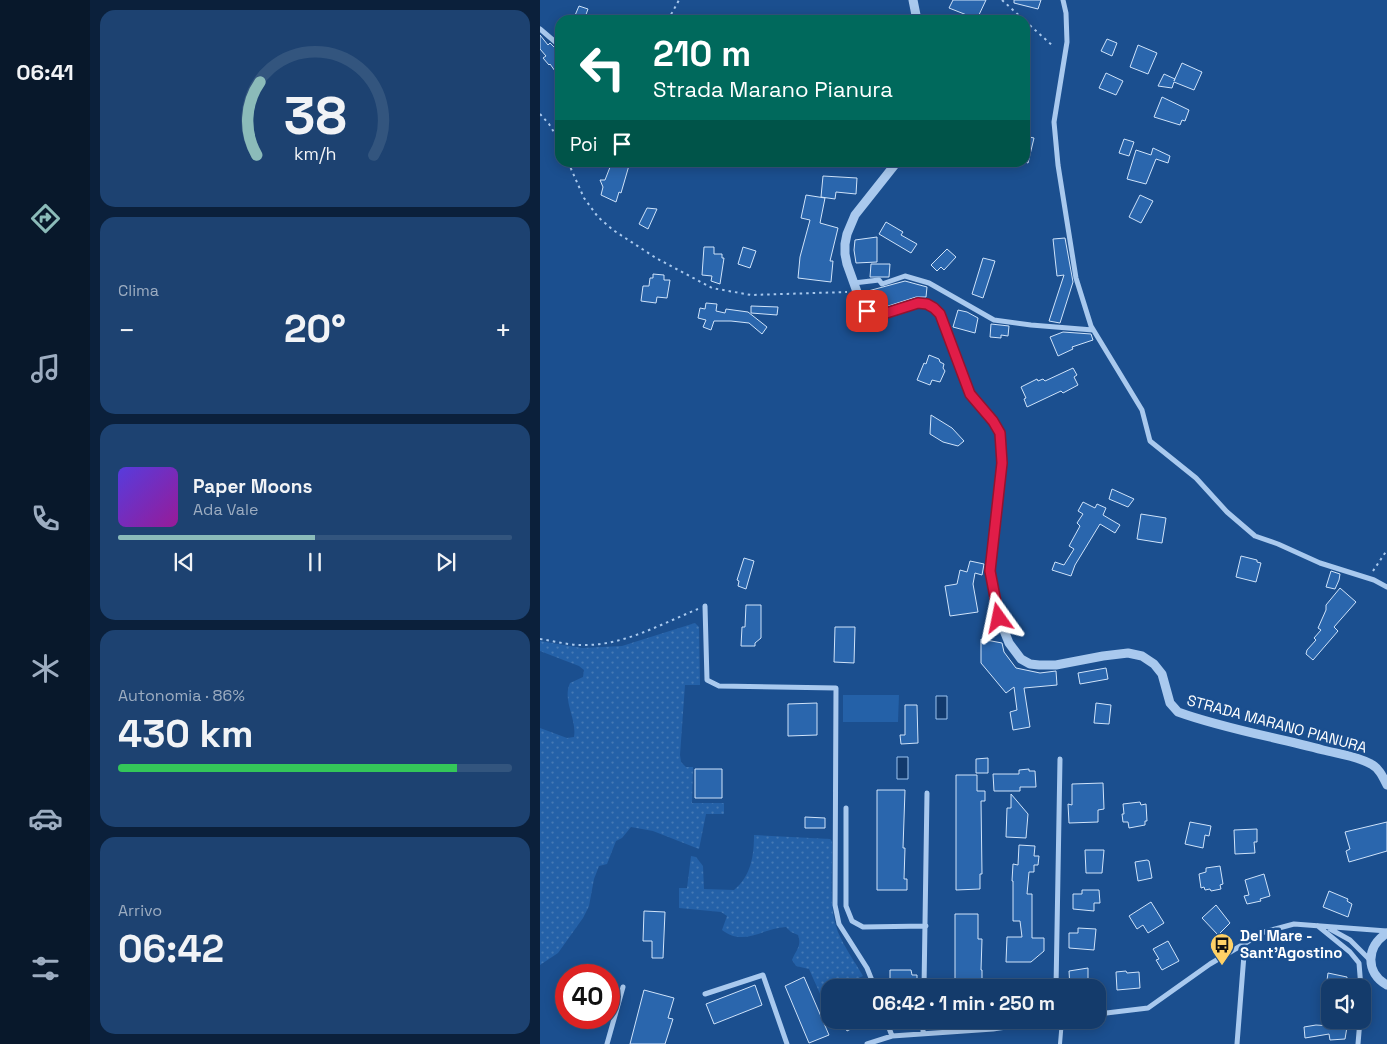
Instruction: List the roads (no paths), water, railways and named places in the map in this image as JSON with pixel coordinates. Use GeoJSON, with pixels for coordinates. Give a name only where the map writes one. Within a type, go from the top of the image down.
{"type":"FeatureCollection","features":[{"type":"Feature","properties":{"kind":"street"},"geometry":{"type":"LineString","coordinates":[[913,0],[916,15]]}},
{"type":"Feature","properties":{"kind":"street"},"geometry":{"type":"LineString","coordinates":[[1063,0],[1066,12],[1067,42],[1054,122],[1058,165],[1076,278],[1090,326],[1142,410],[1150,441],[1196,478],[1227,512],[1255,536],[1320,563],[1369,578],[1387,587]]}},
{"type":"Feature","properties":{"kind":"street"},"geometry":{"type":"LineString","coordinates":[[540,29],[555,42]]}},
{"type":"Feature","properties":{"kind":"street","name":"STRADA MARANO PIANURA"},"geometry":{"type":"LineString","coordinates":[[893,167],[855,215],[847,234],[845,254],[852,287],[867,311],[880,315],[918,303],[927,304],[934,308],[940,314],[970,394],[993,421],[1000,433],[1002,463],[990,571],[999,618],[1009,644],[1021,659],[1030,664],[1056,665],[1112,655],[1128,654],[1142,656],[1154,664],[1162,674],[1170,703],[1178,712],[1254,734],[1306,745],[1373,764],[1380,771],[1387,785]]}},
{"type":"Feature","properties":{"kind":"street"},"geometry":{"type":"LineString","coordinates":[[852,287],[878,280],[882,284],[905,276],[929,282],[994,320],[1093,330]]}},
{"type":"Feature","properties":{"kind":"street"},"geometry":{"type":"LineString","coordinates":[[705,606],[707,680],[719,686],[836,688],[835,905],[839,924],[867,968],[871,979]]}},
{"type":"Feature","properties":{"kind":"street"},"geometry":{"type":"LineString","coordinates":[[1056,979],[1060,759]]}},
{"type":"Feature","properties":{"kind":"street"},"geometry":{"type":"LineString","coordinates":[[924,979],[927,793]]}},
{"type":"Feature","properties":{"kind":"street"},"geometry":{"type":"LineString","coordinates":[[846,808],[846,906],[852,921],[863,927],[926,926]]}},
{"type":"Feature","properties":{"kind":"street"},"geometry":{"type":"LineString","coordinates":[[1106,1013],[1148,1008],[1210,964],[1264,932],[1294,924],[1387,932]]}},
{"type":"Feature","properties":{"kind":"street"},"geometry":{"type":"LineString","coordinates":[[1318,926],[1350,952],[1359,963],[1360,979]]}},
{"type":"Feature","properties":{"kind":"street"},"geometry":{"type":"LineString","coordinates":[[1328,927],[1350,940],[1370,960]]}},
{"type":"Feature","properties":{"kind":"street"},"geometry":{"type":"LineString","coordinates":[[1387,932],[1375,943],[1370,960],[1376,976],[1387,985]]}},
{"type":"Feature","properties":{"kind":"street"},"geometry":{"type":"LineString","coordinates":[[1237,1044],[1245,942]]}},
{"type":"Feature","properties":{"kind":"street"},"geometry":{"type":"LineString","coordinates":[[705,994],[763,975],[787,1044]]}},
{"type":"Feature","properties":{"kind":"street"},"geometry":{"type":"LineString","coordinates":[[607,1044],[623,987]]}},
{"type":"Feature","properties":{"kind":"street"},"geometry":{"type":"LineString","coordinates":[[889,1029],[892,1036]]}},
{"type":"Feature","properties":{"kind":"street"},"geometry":{"type":"LineString","coordinates":[[923,1029],[923,1034]]}},
{"type":"Feature","properties":{"kind":"street"},"geometry":{"type":"LineString","coordinates":[[867,1044],[892,1036],[993,1029]]}},
{"type":"Feature","properties":{"kind":"street"},"geometry":{"type":"LineString","coordinates":[[1358,1044],[1359,1029]]}},
{"type":"Feature","properties":{"kind":"lane"},"geometry":{"type":"LineString","coordinates":[[1060,1044],[1061,1029]]}},
{"type":"Feature","properties":{"kind":"place","name":"Del Mare - Sant'Agostino"},"geometry":{"type":"Point","coordinates":[1222,966]}}]}
